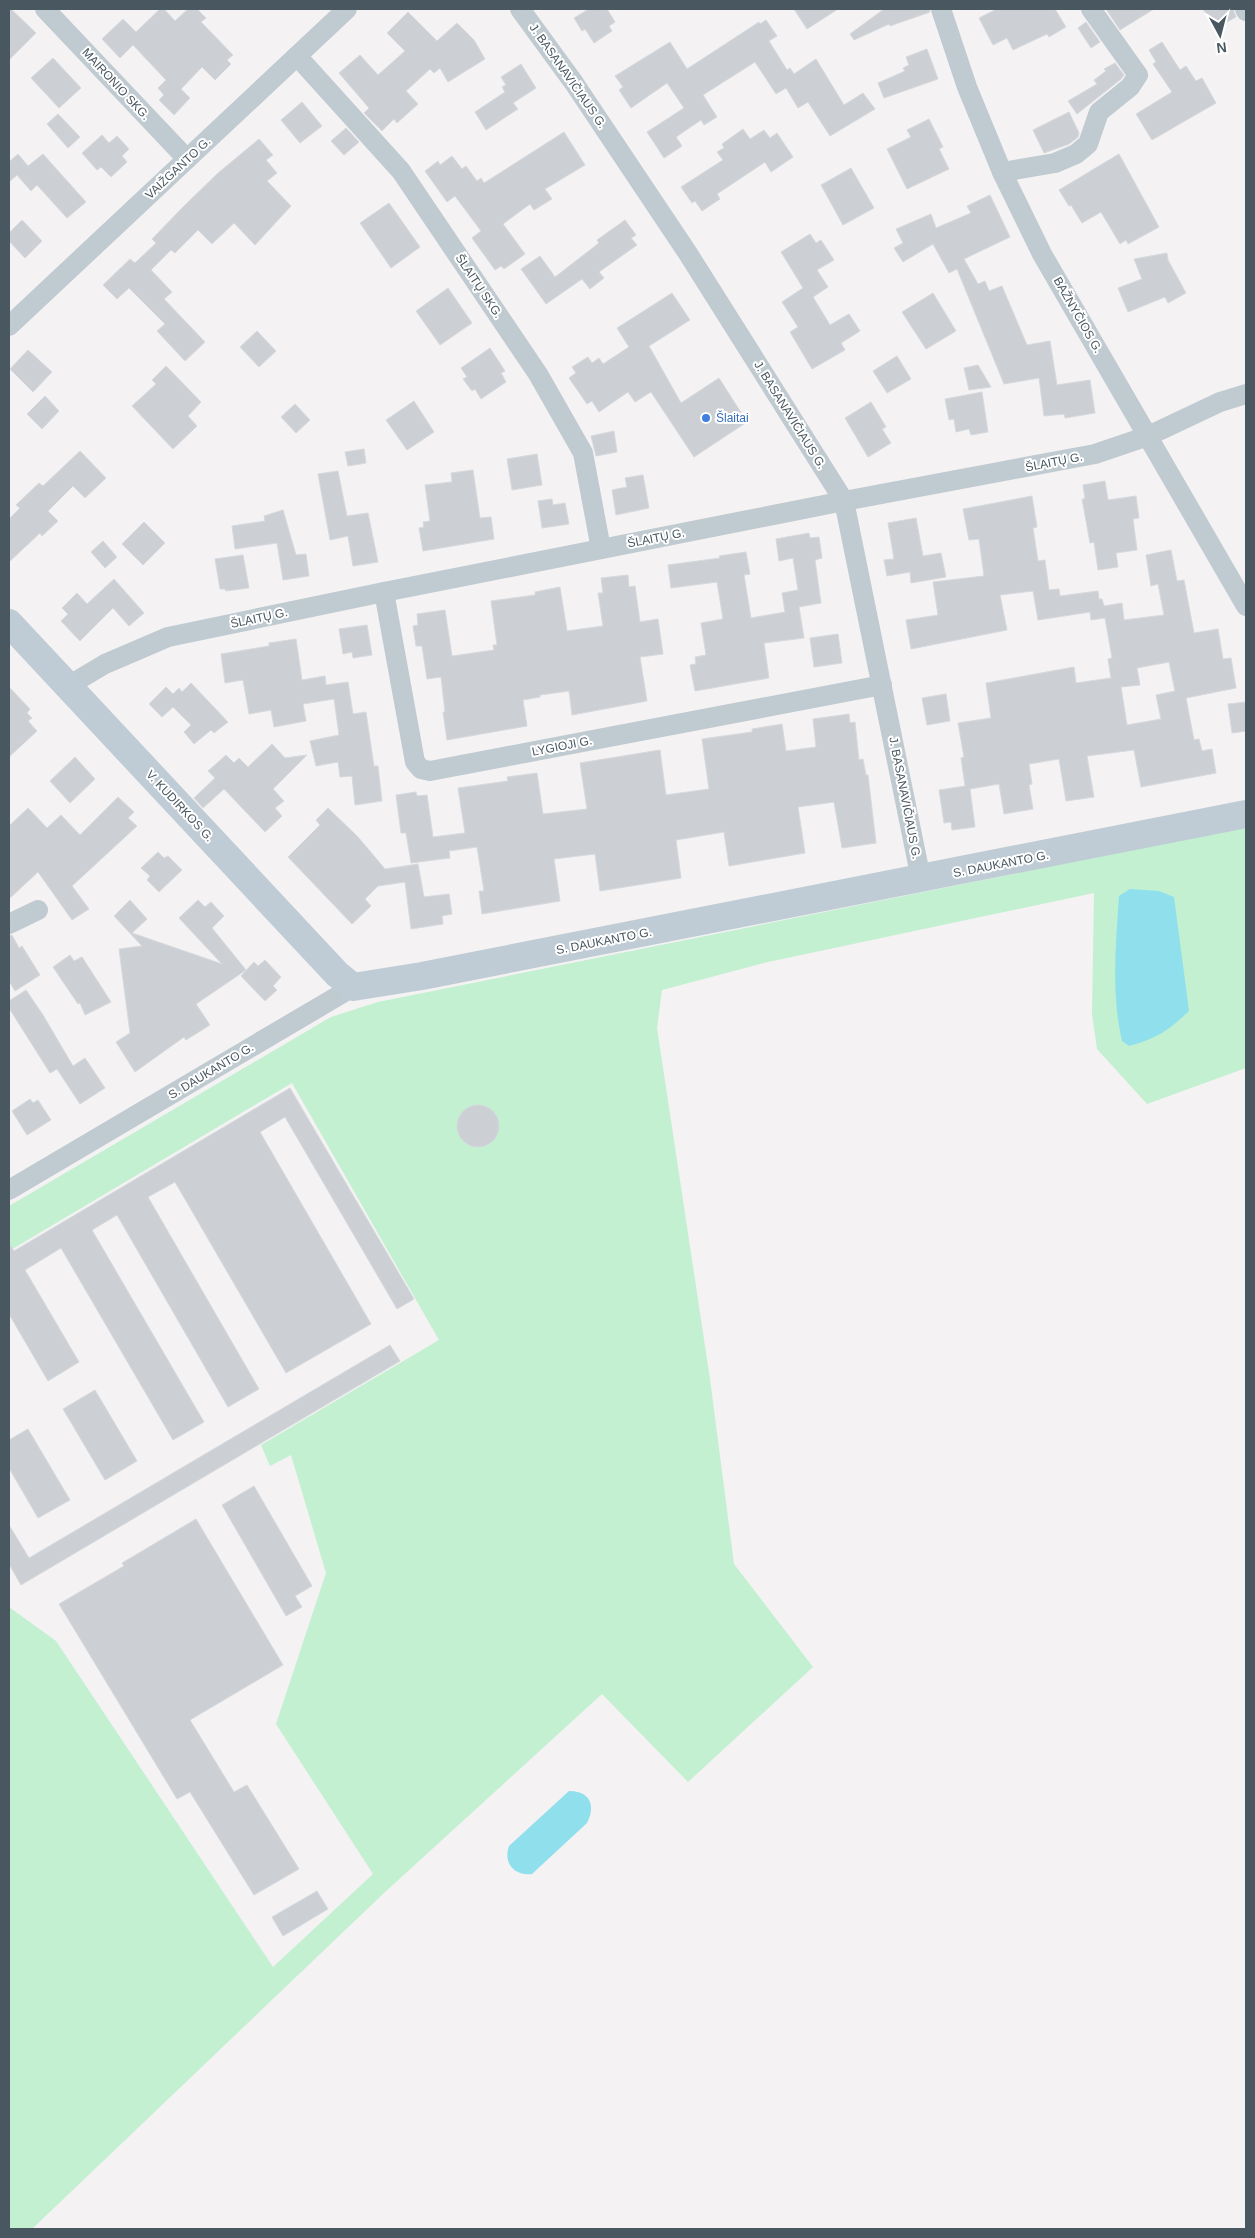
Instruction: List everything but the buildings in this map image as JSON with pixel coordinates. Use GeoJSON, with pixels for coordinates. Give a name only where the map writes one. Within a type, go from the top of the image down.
{"type":"FeatureCollection","features":[{"type":"Feature","properties":{"kind":"street","name":"MAIRONIO SKG."},"geometry":{"type":"LineString","coordinates":[[45,9],[188,159]]}},
{"type":"Feature","properties":{"kind":"street","name":"VAIŽGANTO G."},"geometry":{"type":"LineString","coordinates":[[9,326],[347,9]]}},
{"type":"Feature","properties":{"kind":"street","name":"J. BASANAVIČIAUS G."},"geometry":{"type":"LineString","coordinates":[[520,9],[574,83],[687,252],[844,501],[921,879]]}},
{"type":"Feature","properties":{"kind":"street","name":"BAŽNYČIOS G."},"geometry":{"type":"LineString","coordinates":[[941,9],[967,87],[1002,172],[1042,254],[1246,606]]}},
{"type":"Feature","properties":{"kind":"street"},"geometry":{"type":"LineString","coordinates":[[1002,172],[1055,163],[1076,154],[1088,144],[1099,112],[1130,87],[1138,75],[1091,9]]}},
{"type":"Feature","properties":{"kind":"street","name":"ŠLAITŲ SKG."},"geometry":{"type":"LineString","coordinates":[[296,56],[401,171],[538,374],[583,453],[601,549]]}},
{"type":"Feature","properties":{"kind":"street","name":"ŠLAITŲ G."},"geometry":{"type":"LineString","coordinates":[[68,686],[105,664],[168,637],[384,592],[844,501],[1095,454],[1148,436],[1220,402],[1246,394]]}},
{"type":"Feature","properties":{"kind":"street","name":"LYGIOJI G."},"geometry":{"type":"LineString","coordinates":[[384,592],[415,762],[421,769],[440,769],[882,684]]}},
{"type":"Feature","properties":{"kind":"street","name":"V. KUDIRKOS G."},"geometry":{"type":"LineString","coordinates":[[9,623],[336,974],[353,987]]}},
{"type":"Feature","properties":{"kind":"street","name":"S. DAUKANTO G."},"geometry":{"type":"LineString","coordinates":[[9,1190],[353,987],[388,982],[921,879],[1246,814]]}},
{"type":"Feature","properties":{"kind":"street"},"geometry":{"type":"LineString","coordinates":[[9,924],[38,910]]}},
{"type":"Feature","properties":{"kind":"green space"},"geometry":{"type":"Polygon","coordinates":[[[1246,827],[1246,1068],[1147,1104],[1097,1049],[1092,1014],[1094,893],[768,962],[662,990],[657,1028],[710,1379],[734,1564],[813,1667],[688,1782],[602,1694],[384,1893],[32,2229],[9,2229],[9,1607],[56,1641],[273,1967],[373,1874],[276,1724],[326,1573],[291,1455],[270,1466],[261,1445],[439,1340],[292,1083],[9,1251],[9,1206],[331,1017],[378,1002],[1246,827]]]}},
{"type":"Feature","properties":{"kind":"water"},"geometry":{"type":"Polygon","coordinates":[[[1130,889],[1159,891],[1174,897],[1189,1011],[1162,1033],[1129,1046],[1122,1041],[1116,1005],[1115,969],[1119,896],[1130,889]]]}},
{"type":"Feature","properties":{"kind":"water"},"geometry":{"type":"Polygon","coordinates":[[[569,1791],[582,1793],[589,1800],[591,1810],[587,1823],[532,1874],[515,1871],[509,1863],[509,1846],[569,1791]]]}},
{"type":"Feature","properties":{"kind":"place","name":"Šlaitai"},"geometry":{"type":"Point","coordinates":[706,418]}}]}
